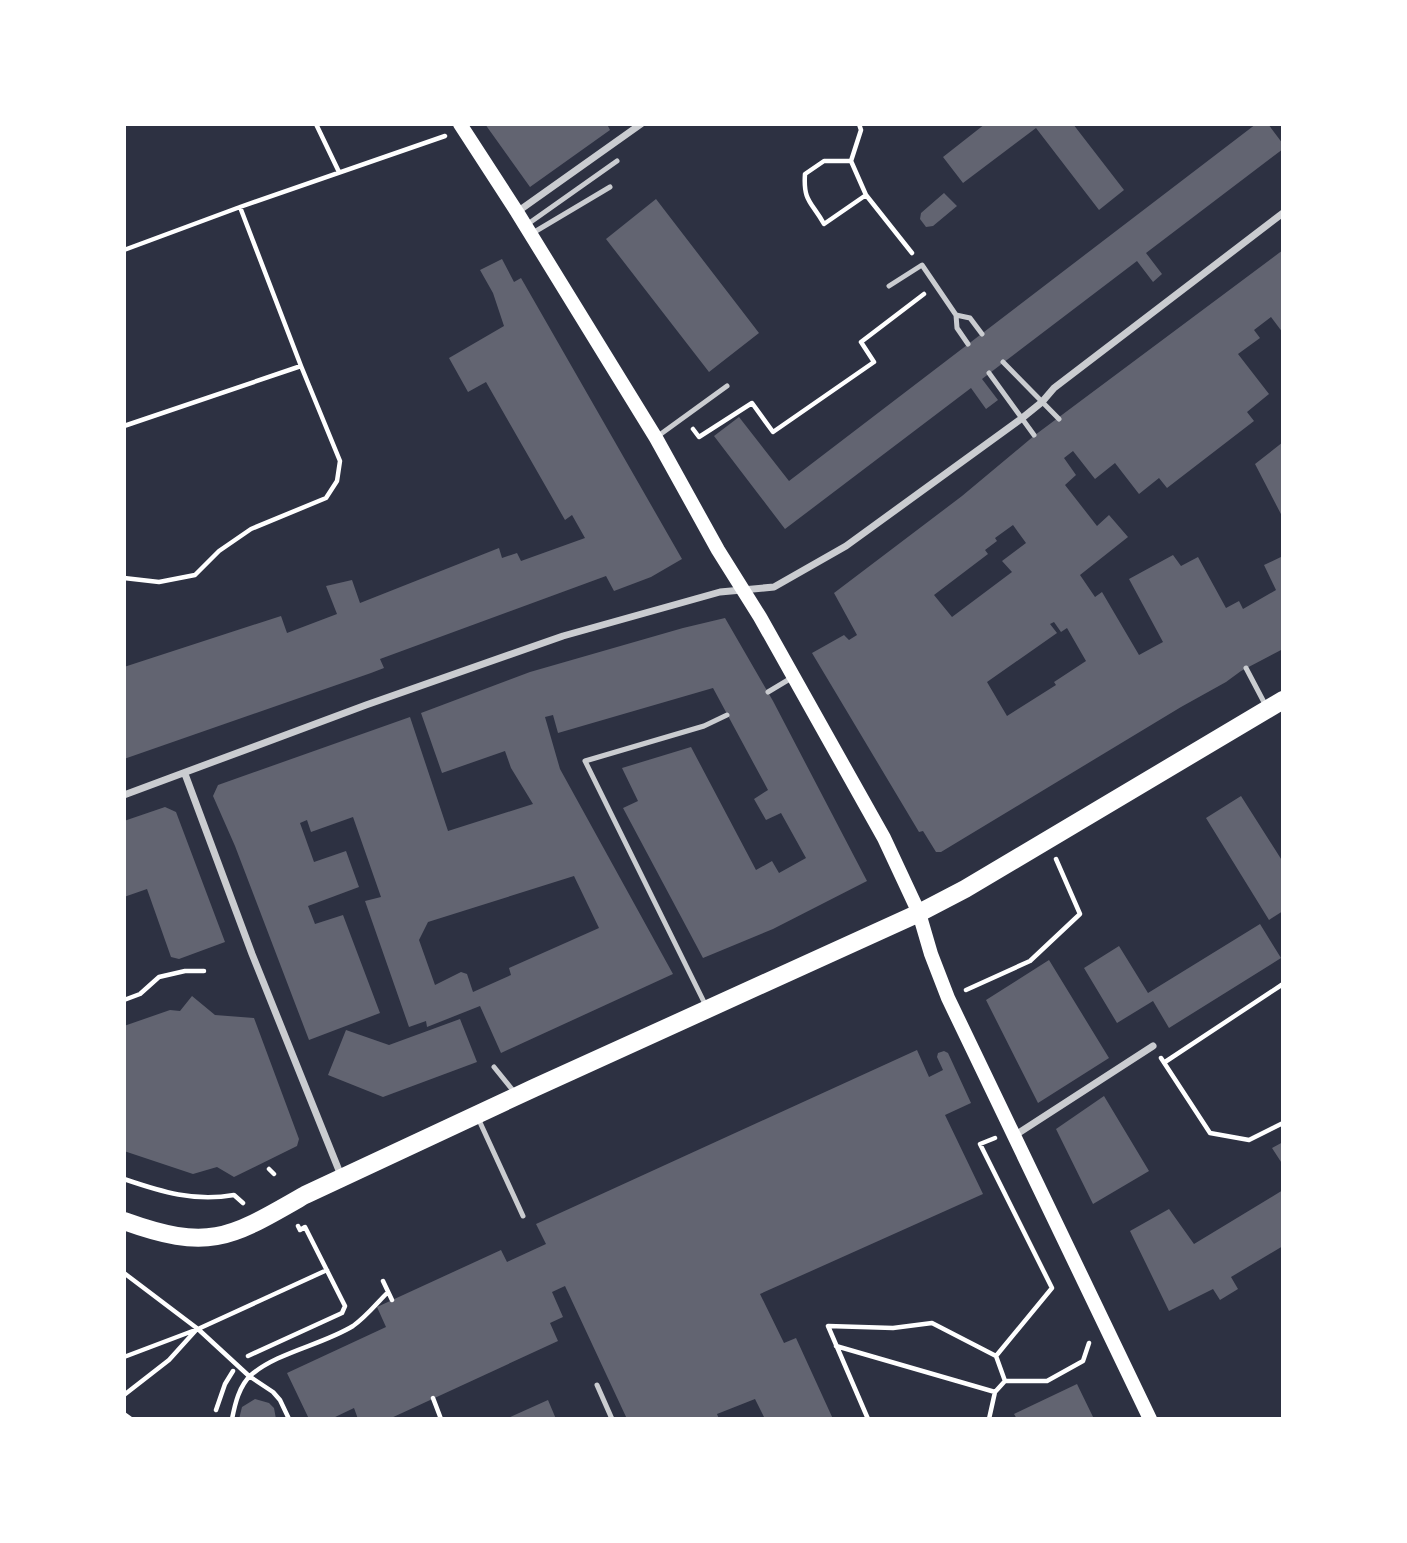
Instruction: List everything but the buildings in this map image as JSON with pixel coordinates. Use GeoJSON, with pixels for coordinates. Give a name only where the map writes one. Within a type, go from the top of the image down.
{"type":"FeatureCollection","features":[{"type":"Feature","properties":{"kind":"main road"},"geometry":{"type":"LineString","coordinates":[[454,129],[517,212],[656,438],[884,838],[919,913],[934,964],[948,998],[1150,1419]]}},
{"type":"Feature","properties":{"kind":"main road"},"geometry":{"type":"LineString","coordinates":[[124,1221],[175,1237],[191,1239],[221,1236],[263,1219],[305,1195],[517,1096],[919,913],[965,889],[1275,704]]}},
{"type":"Feature","properties":{"kind":"street"},"geometry":{"type":"LineString","coordinates":[[517,212],[641,124]]}},
{"type":"Feature","properties":{"kind":"street"},"geometry":{"type":"LineString","coordinates":[[124,795],[366,705],[563,636],[720,592],[774,587],[846,546],[1021,419],[1042,402],[1054,387],[1283,213]]}},
{"type":"Feature","properties":{"kind":"street"},"geometry":{"type":"LineString","coordinates":[[185,774],[252,954],[342,1179]]}},
{"type":"Feature","properties":{"kind":"street"},"geometry":{"type":"LineString","coordinates":[[1013,1133],[1153,1046]]}},
{"type":"Feature","properties":{"kind":"lane"},"geometry":{"type":"LineString","coordinates":[[528,230],[617,161]]}},
{"type":"Feature","properties":{"kind":"lane"},"geometry":{"type":"LineString","coordinates":[[528,230],[610,187]]}},
{"type":"Feature","properties":{"kind":"lane"},"geometry":{"type":"LineString","coordinates":[[889,286],[922,265],[956,315],[957,328],[968,344]]}},
{"type":"Feature","properties":{"kind":"lane"},"geometry":{"type":"LineString","coordinates":[[956,315],[970,318],[982,334]]}},
{"type":"Feature","properties":{"kind":"lane"},"geometry":{"type":"LineString","coordinates":[[1003,362],[1059,419]]}},
{"type":"Feature","properties":{"kind":"lane"},"geometry":{"type":"LineString","coordinates":[[989,373],[1034,435]]}},
{"type":"Feature","properties":{"kind":"lane"},"geometry":{"type":"LineString","coordinates":[[656,438],[727,386]]}},
{"type":"Feature","properties":{"kind":"lane"},"geometry":{"type":"LineString","coordinates":[[1246,668],[1275,704]]}},
{"type":"Feature","properties":{"kind":"lane"},"geometry":{"type":"LineString","coordinates":[[768,692],[793,677]]}},
{"type":"Feature","properties":{"kind":"lane"},"geometry":{"type":"LineString","coordinates":[[708,1009],[585,761],[704,726],[727,715]]}},
{"type":"Feature","properties":{"kind":"lane"},"geometry":{"type":"LineString","coordinates":[[494,1067],[517,1096]]}},
{"type":"Feature","properties":{"kind":"lane"},"geometry":{"type":"LineString","coordinates":[[477,1116],[523,1216]]}},
{"type":"Feature","properties":{"kind":"lane"},"geometry":{"type":"LineString","coordinates":[[597,1385],[612,1419]]}},
{"type":"Feature","properties":{"kind":"path"},"geometry":{"type":"LineString","coordinates":[[316,124],[339,172]]}},
{"type":"Feature","properties":{"kind":"path"},"geometry":{"type":"LineString","coordinates":[[859,124],[861,130],[851,161],[866,195],[922,265]]}},
{"type":"Feature","properties":{"kind":"path"},"geometry":{"type":"LineString","coordinates":[[124,250],[454,129]]}},
{"type":"Feature","properties":{"kind":"path"},"geometry":{"type":"LineString","coordinates":[[851,161],[824,162],[805,174],[804,191],[809,203],[824,224],[866,195]]}},
{"type":"Feature","properties":{"kind":"path"},"geometry":{"type":"LineString","coordinates":[[124,578],[159,582],[195,575],[219,551],[251,529],[326,498],[337,481],[340,461],[240,207]]}},
{"type":"Feature","properties":{"kind":"path"},"geometry":{"type":"LineString","coordinates":[[699,436],[752,403],[773,432],[874,362],[861,342],[936,285]]}},
{"type":"Feature","properties":{"kind":"path"},"geometry":{"type":"LineString","coordinates":[[124,426],[301,366]]}},
{"type":"Feature","properties":{"kind":"path"},"geometry":{"type":"LineString","coordinates":[[948,998],[1030,961],[1080,914],[1048,839]]}},
{"type":"Feature","properties":{"kind":"path"},"geometry":{"type":"LineString","coordinates":[[124,1000],[140,994],[159,977],[186,971],[204,971]]}},
{"type":"Feature","properties":{"kind":"path"},"geometry":{"type":"LineString","coordinates":[[1164,1063],[1283,984]]}},
{"type":"Feature","properties":{"kind":"path"},"geometry":{"type":"LineString","coordinates":[[1153,1046],[1210,1133],[1250,1140],[1283,1123]]}},
{"type":"Feature","properties":{"kind":"path"},"geometry":{"type":"LineString","coordinates":[[996,1356],[1052,1288],[980,1144],[1013,1133]]}},
{"type":"Feature","properties":{"kind":"path"},"geometry":{"type":"LineString","coordinates":[[269,1169],[274,1174]]}},
{"type":"Feature","properties":{"kind":"path"},"geometry":{"type":"LineString","coordinates":[[124,1179],[173,1195],[195,1198],[234,1195],[263,1219]]}},
{"type":"Feature","properties":{"kind":"path"},"geometry":{"type":"LineString","coordinates":[[248,1356],[342,1313],[345,1306],[305,1227],[300,1230],[298,1226]]}},
{"type":"Feature","properties":{"kind":"path"},"geometry":{"type":"LineString","coordinates":[[124,1357],[198,1329],[327,1270]]}},
{"type":"Feature","properties":{"kind":"path"},"geometry":{"type":"LineString","coordinates":[[124,1273],[198,1329],[249,1376],[280,1399],[289,1419]]}},
{"type":"Feature","properties":{"kind":"path"},"geometry":{"type":"LineString","coordinates":[[383,1281],[392,1300]]}},
{"type":"Feature","properties":{"kind":"path"},"geometry":{"type":"LineString","coordinates":[[232,1419],[236,1399],[249,1376],[355,1324],[388,1292]]}},
{"type":"Feature","properties":{"kind":"path"},"geometry":{"type":"LineString","coordinates":[[1005,1381],[1047,1381],[1083,1361],[1100,1312]]}},
{"type":"Feature","properties":{"kind":"path"},"geometry":{"type":"LineString","coordinates":[[868,1419],[828,1326],[893,1328],[932,1323],[996,1356],[1005,1381]]}},
{"type":"Feature","properties":{"kind":"path"},"geometry":{"type":"LineString","coordinates":[[124,1395],[169,1360],[198,1329]]}},
{"type":"Feature","properties":{"kind":"path"},"geometry":{"type":"LineString","coordinates":[[836,1346],[996,1392]]}},
{"type":"Feature","properties":{"kind":"path"},"geometry":{"type":"LineString","coordinates":[[216,1410],[217,1398],[233,1371]]}},
{"type":"Feature","properties":{"kind":"path"},"geometry":{"type":"LineString","coordinates":[[989,1419],[996,1392],[1005,1381]]}},
{"type":"Feature","properties":{"kind":"path"},"geometry":{"type":"LineString","coordinates":[[433,1398],[441,1419]]}},
{"type":"Feature","properties":{"kind":"path"},"geometry":{"type":"LineString","coordinates":[[124,1414],[131,1419]]}}]}
